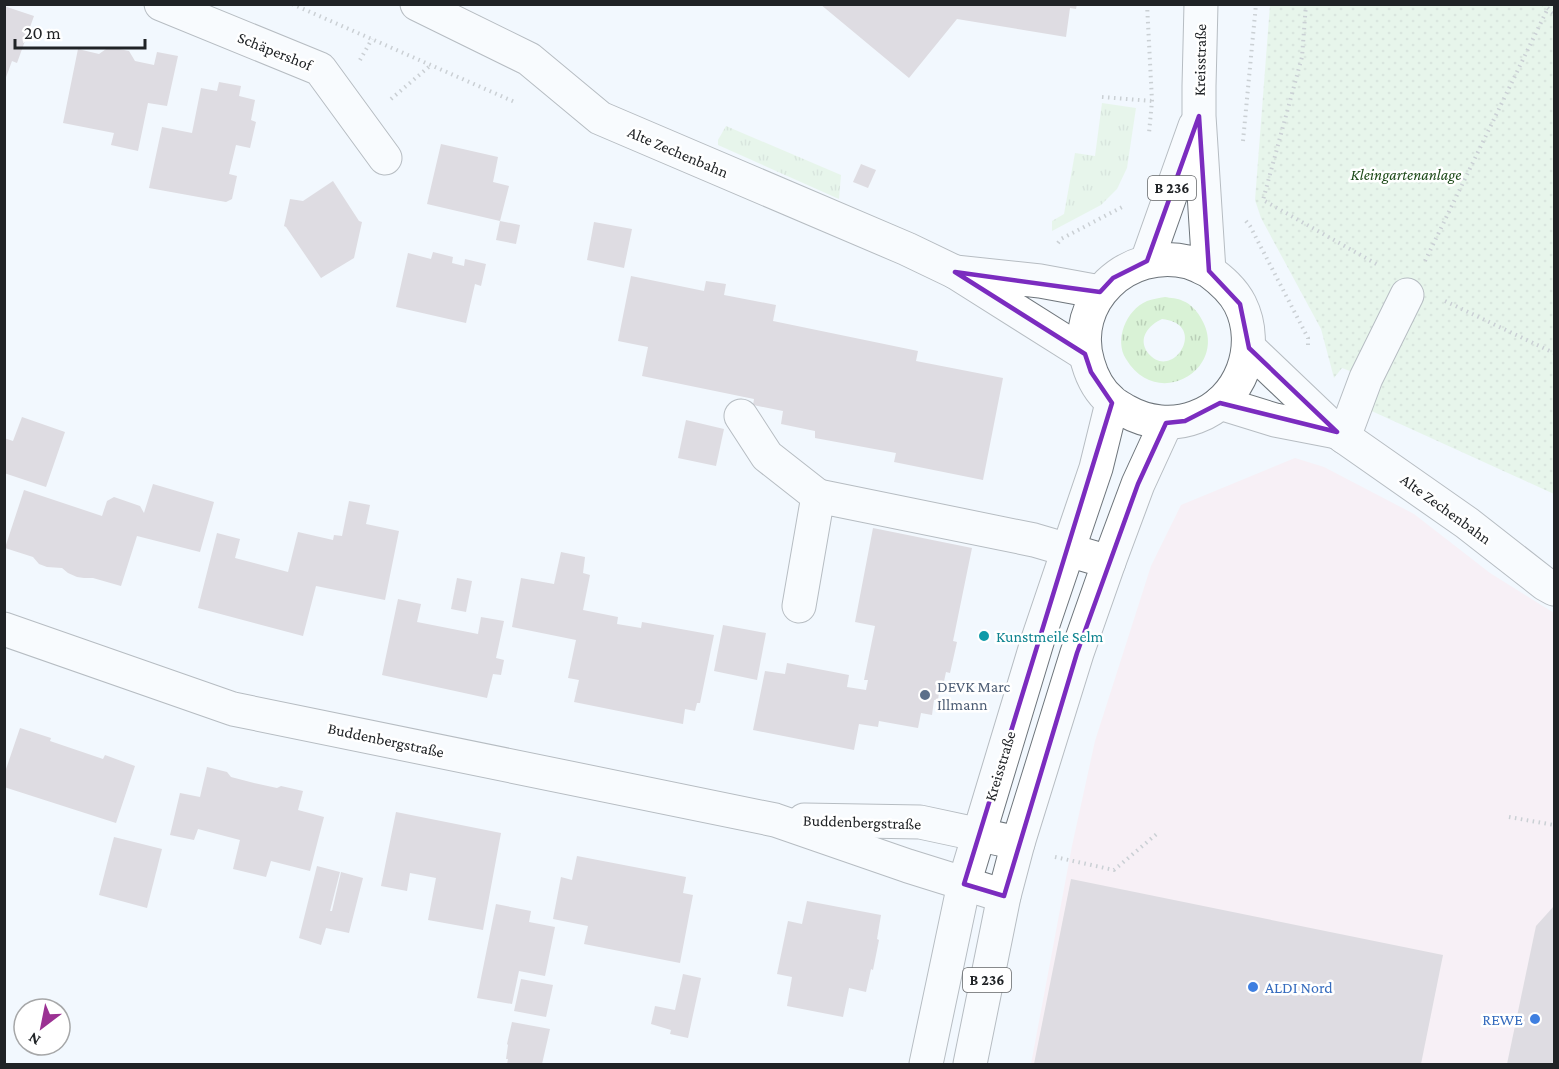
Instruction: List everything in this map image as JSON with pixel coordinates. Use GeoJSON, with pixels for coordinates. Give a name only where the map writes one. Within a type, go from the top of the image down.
{"type":"FeatureCollection","features":[{"type":"Feature","properties":{"kind":"street","name":"Schäpershof"},"geometry":{"type":"LineString","coordinates":[[160,4],[320,69],[385,158]]}},
{"type":"Feature","properties":{"kind":"street","name":"Alte Zechenbahn"},"geometry":{"type":"LineString","coordinates":[[417,4],[530,59],[600,118],[908,249],[955,272],[1085,354]]}},
{"type":"Feature","properties":{"kind":"street","name":"Kreisstraße"},"geometry":{"type":"LineString","coordinates":[[1201,4],[1198,86],[1209,271]]}},
{"type":"Feature","properties":{"kind":"street","name":"Kreisstraße"},"geometry":{"type":"LineString","coordinates":[[1147,261],[1199,116]]}},
{"type":"Feature","properties":{"kind":"street"},"geometry":{"type":"LineString","coordinates":[[1168,259],[1190,262],[1209,271],[1227,285],[1240,304],[1247,326],[1249,348],[1244,369],[1234,387],[1220,403],[1203,414],[1185,421],[1166,423],[1137,417],[1112,403],[1099,389],[1085,354],[1084,332],[1090,311],[1100,292],[1113,278],[1147,261],[1168,259]]}},
{"type":"Feature","properties":{"kind":"street","name":"Alte Zechenbahn"},"geometry":{"type":"LineString","coordinates":[[955,272],[1040,280],[1100,292]]}},
{"type":"Feature","properties":{"kind":"street"},"geometry":{"type":"LineString","coordinates":[[1341,434],[1407,295]]}},
{"type":"Feature","properties":{"kind":"street","name":"Alte Zechenbahn"},"geometry":{"type":"LineString","coordinates":[[1249,348],[1341,434],[1475,529],[1554,589]]}},
{"type":"Feature","properties":{"kind":"street","name":"Kreisstraße"},"geometry":{"type":"LineString","coordinates":[[926,1065],[964,884],[1038,639],[1096,468],[1112,403]]}},
{"type":"Feature","properties":{"kind":"street","name":"Alte Zechenbahn"},"geometry":{"type":"LineString","coordinates":[[1220,403],[1275,420],[1341,434]]}},
{"type":"Feature","properties":{"kind":"street"},"geometry":{"type":"LineString","coordinates":[[741,416],[767,456],[818,496],[1034,540],[1109,562]]}},
{"type":"Feature","properties":{"kind":"street","name":"B 236"},"geometry":{"type":"LineString","coordinates":[[970,1065],[1004,896],[1018,843],[1077,653],[1109,562],[1138,484],[1166,423]]}},
{"type":"Feature","properties":{"kind":"street"},"geometry":{"type":"LineString","coordinates":[[799,606],[818,496]]}},
{"type":"Feature","properties":{"kind":"street","name":"Buddenbergstraße"},"geometry":{"type":"LineString","coordinates":[[4,629],[233,709],[775,820],[1004,896]]}},
{"type":"Feature","properties":{"kind":"street","name":"Buddenbergstraße"},"geometry":{"type":"LineString","coordinates":[[775,820],[920,822],[1018,843]]}},
{"type":"Feature","properties":{"kind":"path"},"geometry":{"type":"LineString","coordinates":[[292,4],[516,103],[526,105]]}},
{"type":"Feature","properties":{"kind":"path"},"geometry":{"type":"LineString","coordinates":[[1147,4],[1152,102],[1149,135]]}},
{"type":"Feature","properties":{"kind":"path"},"geometry":{"type":"LineString","coordinates":[[1242,143],[1256,4]]}},
{"type":"Feature","properties":{"kind":"path"},"geometry":{"type":"LineString","coordinates":[[1306,4],[1302,57],[1263,200],[1383,268]]}},
{"type":"Feature","properties":{"kind":"path"},"geometry":{"type":"LineString","coordinates":[[1543,4],[1554,14]]}},
{"type":"Feature","properties":{"kind":"path"},"geometry":{"type":"LineString","coordinates":[[1424,264],[1548,8]]}},
{"type":"Feature","properties":{"kind":"path"},"geometry":{"type":"LineString","coordinates":[[360,125],[431,65]]}},
{"type":"Feature","properties":{"kind":"path"},"geometry":{"type":"LineString","coordinates":[[1102,97],[1152,102]]}},
{"type":"Feature","properties":{"kind":"path"},"geometry":{"type":"LineString","coordinates":[[1054,248],[1061,239],[1126,205]]}},
{"type":"Feature","properties":{"kind":"path"},"geometry":{"type":"LineString","coordinates":[[1243,219],[1250,225],[1308,338],[1308,349]]}},
{"type":"Feature","properties":{"kind":"path"},"geometry":{"type":"LineString","coordinates":[[1444,300],[1554,353]]}},
{"type":"Feature","properties":{"kind":"path"},"geometry":{"type":"LineString","coordinates":[[1509,817],[1554,825]]}},
{"type":"Feature","properties":{"kind":"path"},"geometry":{"type":"LineString","coordinates":[[1055,856],[1114,870],[1159,832]]}},
{"type":"Feature","properties":{"kind":"highlighted area"},"geometry":{"type":"Polygon","coordinates":[[[1199,116],[1209,271],[1240,304],[1249,348],[1337,432],[1220,403],[1185,421],[1166,423],[1138,484],[1077,653],[1004,896],[964,884],[1112,403],[1091,372],[1085,354],[955,272],[1100,292],[1113,278],[1147,261],[1199,116]]]}},
{"type":"Feature","properties":{"kind":"shaded area"},"geometry":{"type":"Polygon","coordinates":[[[1295,458],[1324,467],[1414,514],[1490,573],[1554,613],[1554,1064],[1031,1064],[1072,846],[1095,741],[1151,566],[1181,505],[1295,458]]]}},
{"type":"Feature","properties":{"kind":"green space","name":"Kleingartenanlage"},"geometry":{"type":"Polygon","coordinates":[[[1270,5],[1554,5],[1554,494],[1365,408],[1360,375],[1342,368],[1334,378],[1321,329],[1261,218],[1255,200],[1270,5]]]}},
{"type":"Feature","properties":{"kind":"green space"},"geometry":{"type":"Polygon","coordinates":[[[1102,103],[1136,108],[1127,168],[1117,189],[1101,205],[1052,231],[1052,221],[1064,214],[1075,153],[1095,156],[1102,103]]]}},
{"type":"Feature","properties":{"kind":"green space"},"geometry":{"type":"Polygon","coordinates":[[[726,126],[841,175],[839,199],[718,145],[718,140],[726,126]]]}},
{"type":"Feature","properties":{"kind":"green space"},"geometry":{"type":"Polygon","coordinates":[[[1165,297],[1179,299],[1191,306],[1202,320],[1208,338],[1206,354],[1198,367],[1186,377],[1171,383],[1155,382],[1140,375],[1126,359],[1121,343],[1124,326],[1133,311],[1147,301],[1165,297]],[[1162,319],[1146,333],[1145,347],[1148,353],[1157,360],[1167,361],[1176,357],[1182,349],[1185,340],[1183,331],[1176,323],[1162,319]]]}},
{"type":"Feature","properties":{"kind":"building"},"geometry":{"type":"Polygon","coordinates":[[[820,4],[1077,4],[1076,9],[1070,8],[1066,37],[957,19],[909,78],[820,4]]]}},
{"type":"Feature","properties":{"kind":"building"},"geometry":{"type":"Polygon","coordinates":[[[4,6],[34,16],[17,63],[12,61],[5,80],[4,6]]]}},
{"type":"Feature","properties":{"kind":"building"},"geometry":{"type":"Polygon","coordinates":[[[109,47],[129,51],[135,61],[154,65],[157,52],[178,56],[167,106],[148,103],[138,151],[111,145],[114,133],[63,123],[78,49],[99,54],[109,47]]]}},
{"type":"Feature","properties":{"kind":"building"},"geometry":{"type":"Polygon","coordinates":[[[219,82],[241,86],[239,96],[255,100],[251,120],[256,122],[250,148],[236,145],[229,174],[237,176],[232,199],[226,202],[149,188],[162,127],[192,133],[201,88],[217,91],[219,82]]]}},
{"type":"Feature","properties":{"kind":"building"},"geometry":{"type":"Polygon","coordinates":[[[441,144],[498,157],[493,182],[509,186],[500,221],[427,204],[441,144]]]}},
{"type":"Feature","properties":{"kind":"building"},"geometry":{"type":"Polygon","coordinates":[[[861,164],[876,170],[868,188],[853,182],[861,164]]]}},
{"type":"Feature","properties":{"kind":"building"},"geometry":{"type":"Polygon","coordinates":[[[333,181],[359,221],[362,222],[354,258],[321,278],[284,226],[290,199],[303,201],[333,181]]]}},
{"type":"Feature","properties":{"kind":"building"},"geometry":{"type":"Polygon","coordinates":[[[500,221],[520,225],[516,244],[496,240],[500,221]]]}},
{"type":"Feature","properties":{"kind":"building"},"geometry":{"type":"Polygon","coordinates":[[[594,222],[632,229],[624,268],[587,260],[594,222]]]}},
{"type":"Feature","properties":{"kind":"building"},"geometry":{"type":"Polygon","coordinates":[[[433,252],[453,257],[452,263],[464,266],[465,259],[486,264],[481,286],[475,284],[466,323],[396,307],[408,253],[431,259],[433,252]]]}},
{"type":"Feature","properties":{"kind":"building"},"geometry":{"type":"Polygon","coordinates":[[[631,276],[704,291],[706,281],[726,284],[724,295],[776,305],[773,321],[918,351],[916,361],[1003,378],[983,480],[894,462],[896,453],[815,438],[815,431],[781,424],[783,411],[753,405],[754,399],[642,376],[648,347],[618,341],[631,276]]]}},
{"type":"Feature","properties":{"kind":"building"},"geometry":{"type":"Polygon","coordinates":[[[22,417],[65,432],[46,487],[4,473],[4,438],[13,441],[22,417]]]}},
{"type":"Feature","properties":{"kind":"building"},"geometry":{"type":"Polygon","coordinates":[[[686,420],[724,429],[716,466],[678,458],[686,420]]]}},
{"type":"Feature","properties":{"kind":"building"},"geometry":{"type":"Polygon","coordinates":[[[153,484],[214,502],[200,552],[137,536],[121,586],[93,578],[77,577],[62,568],[47,567],[39,564],[33,557],[5,548],[24,490],[102,516],[107,501],[114,497],[140,506],[144,513],[153,484]]]}},
{"type":"Feature","properties":{"kind":"building"},"geometry":{"type":"Polygon","coordinates":[[[349,501],[370,505],[366,524],[399,531],[385,600],[316,586],[303,636],[198,608],[217,533],[240,539],[235,558],[288,572],[298,532],[333,540],[334,535],[342,536],[349,501]]]}},
{"type":"Feature","properties":{"kind":"building"},"geometry":{"type":"Polygon","coordinates":[[[873,528],[972,548],[953,641],[957,642],[950,673],[946,672],[943,686],[940,686],[938,700],[934,700],[932,715],[921,713],[918,728],[879,721],[878,727],[859,724],[854,750],[753,730],[765,671],[785,674],[787,663],[849,675],[847,687],[866,690],[868,680],[864,680],[875,626],[855,622],[873,528]]]}},
{"type":"Feature","properties":{"kind":"building"},"geometry":{"type":"Polygon","coordinates":[[[561,552],[585,557],[583,573],[590,575],[583,610],[618,617],[617,624],[641,628],[642,622],[714,635],[700,703],[697,703],[695,711],[685,709],[683,724],[574,702],[579,680],[568,678],[576,640],[512,627],[521,578],[554,584],[561,552]]]}},
{"type":"Feature","properties":{"kind":"building"},"geometry":{"type":"Polygon","coordinates":[[[457,578],[472,581],[466,612],[451,609],[457,578]]]}},
{"type":"Feature","properties":{"kind":"building"},"geometry":{"type":"Polygon","coordinates":[[[398,599],[421,604],[417,622],[478,634],[481,617],[504,621],[496,658],[504,660],[501,675],[493,674],[487,698],[382,675],[398,599]]]}},
{"type":"Feature","properties":{"kind":"building"},"geometry":{"type":"Polygon","coordinates":[[[723,625],[766,633],[757,680],[714,671],[723,625]]]}},
{"type":"Feature","properties":{"kind":"building"},"geometry":{"type":"Polygon","coordinates":[[[20,728],[103,759],[105,755],[135,766],[116,823],[4,787],[4,775],[20,728]]]}},
{"type":"Feature","properties":{"kind":"building"},"geometry":{"type":"Polygon","coordinates":[[[207,767],[254,783],[303,791],[298,810],[324,817],[310,871],[271,861],[266,877],[233,869],[240,840],[198,829],[194,840],[170,835],[180,793],[200,797],[207,767]]]}},
{"type":"Feature","properties":{"kind":"building"},"geometry":{"type":"Polygon","coordinates":[[[396,812],[501,833],[483,930],[428,920],[436,878],[410,873],[407,891],[381,886],[396,812]]]}},
{"type":"Feature","properties":{"kind":"building"},"geometry":{"type":"Polygon","coordinates":[[[114,837],[162,849],[147,908],[99,895],[114,837]]]}},
{"type":"Feature","properties":{"kind":"building"},"geometry":{"type":"Polygon","coordinates":[[[577,856],[686,877],[683,893],[693,895],[680,963],[584,944],[588,926],[553,919],[561,877],[572,880],[577,856]]]}},
{"type":"Feature","properties":{"kind":"building"},"geometry":{"type":"Polygon","coordinates":[[[317,866],[340,872],[330,911],[332,911],[341,872],[363,878],[349,933],[326,928],[321,945],[299,938],[317,866]]]}},
{"type":"Feature","properties":{"kind":"building","name":"ALDI Nord"},"geometry":{"type":"Polygon","coordinates":[[[1071,879],[1443,955],[1421,1064],[1034,1064],[1071,879]]]}},
{"type":"Feature","properties":{"kind":"building"},"geometry":{"type":"Polygon","coordinates":[[[807,901],[881,915],[877,939],[879,940],[866,992],[849,988],[843,1017],[787,1006],[792,977],[777,974],[788,921],[802,924],[807,901]]]}},
{"type":"Feature","properties":{"kind":"building"},"geometry":{"type":"Polygon","coordinates":[[[496,904],[531,911],[529,922],[555,927],[545,976],[519,971],[512,1004],[477,998],[496,904]]]}},
{"type":"Feature","properties":{"kind":"building","name":"REWE"},"geometry":{"type":"Polygon","coordinates":[[[1554,906],[1554,1064],[1507,1064],[1536,926],[1554,906]]]}},
{"type":"Feature","properties":{"kind":"building"},"geometry":{"type":"Polygon","coordinates":[[[683,974],[701,978],[688,1038],[670,1034],[671,1030],[651,1024],[655,1006],[675,1010],[683,974]]]}},
{"type":"Feature","properties":{"kind":"building"},"geometry":{"type":"Polygon","coordinates":[[[521,979],[553,985],[546,1017],[514,1011],[521,979]]]}},
{"type":"Feature","properties":{"kind":"building"},"geometry":{"type":"Polygon","coordinates":[[[512,1022],[550,1029],[542,1064],[507,1064],[507,1044],[512,1022]]]}},
{"type":"Feature","properties":{"kind":"place","name":"Kunstmeile Selm"},"geometry":{"type":"Point","coordinates":[984,636]}},
{"type":"Feature","properties":{"kind":"place","name":"DEVK Marc Illmann"},"geometry":{"type":"Point","coordinates":[925,695]}},
{"type":"Feature","properties":{"kind":"place","name":"ALDI Nord"},"geometry":{"type":"Point","coordinates":[1253,987]}},
{"type":"Feature","properties":{"kind":"place","name":"REWE"},"geometry":{"type":"Point","coordinates":[1535,1019]}}]}
